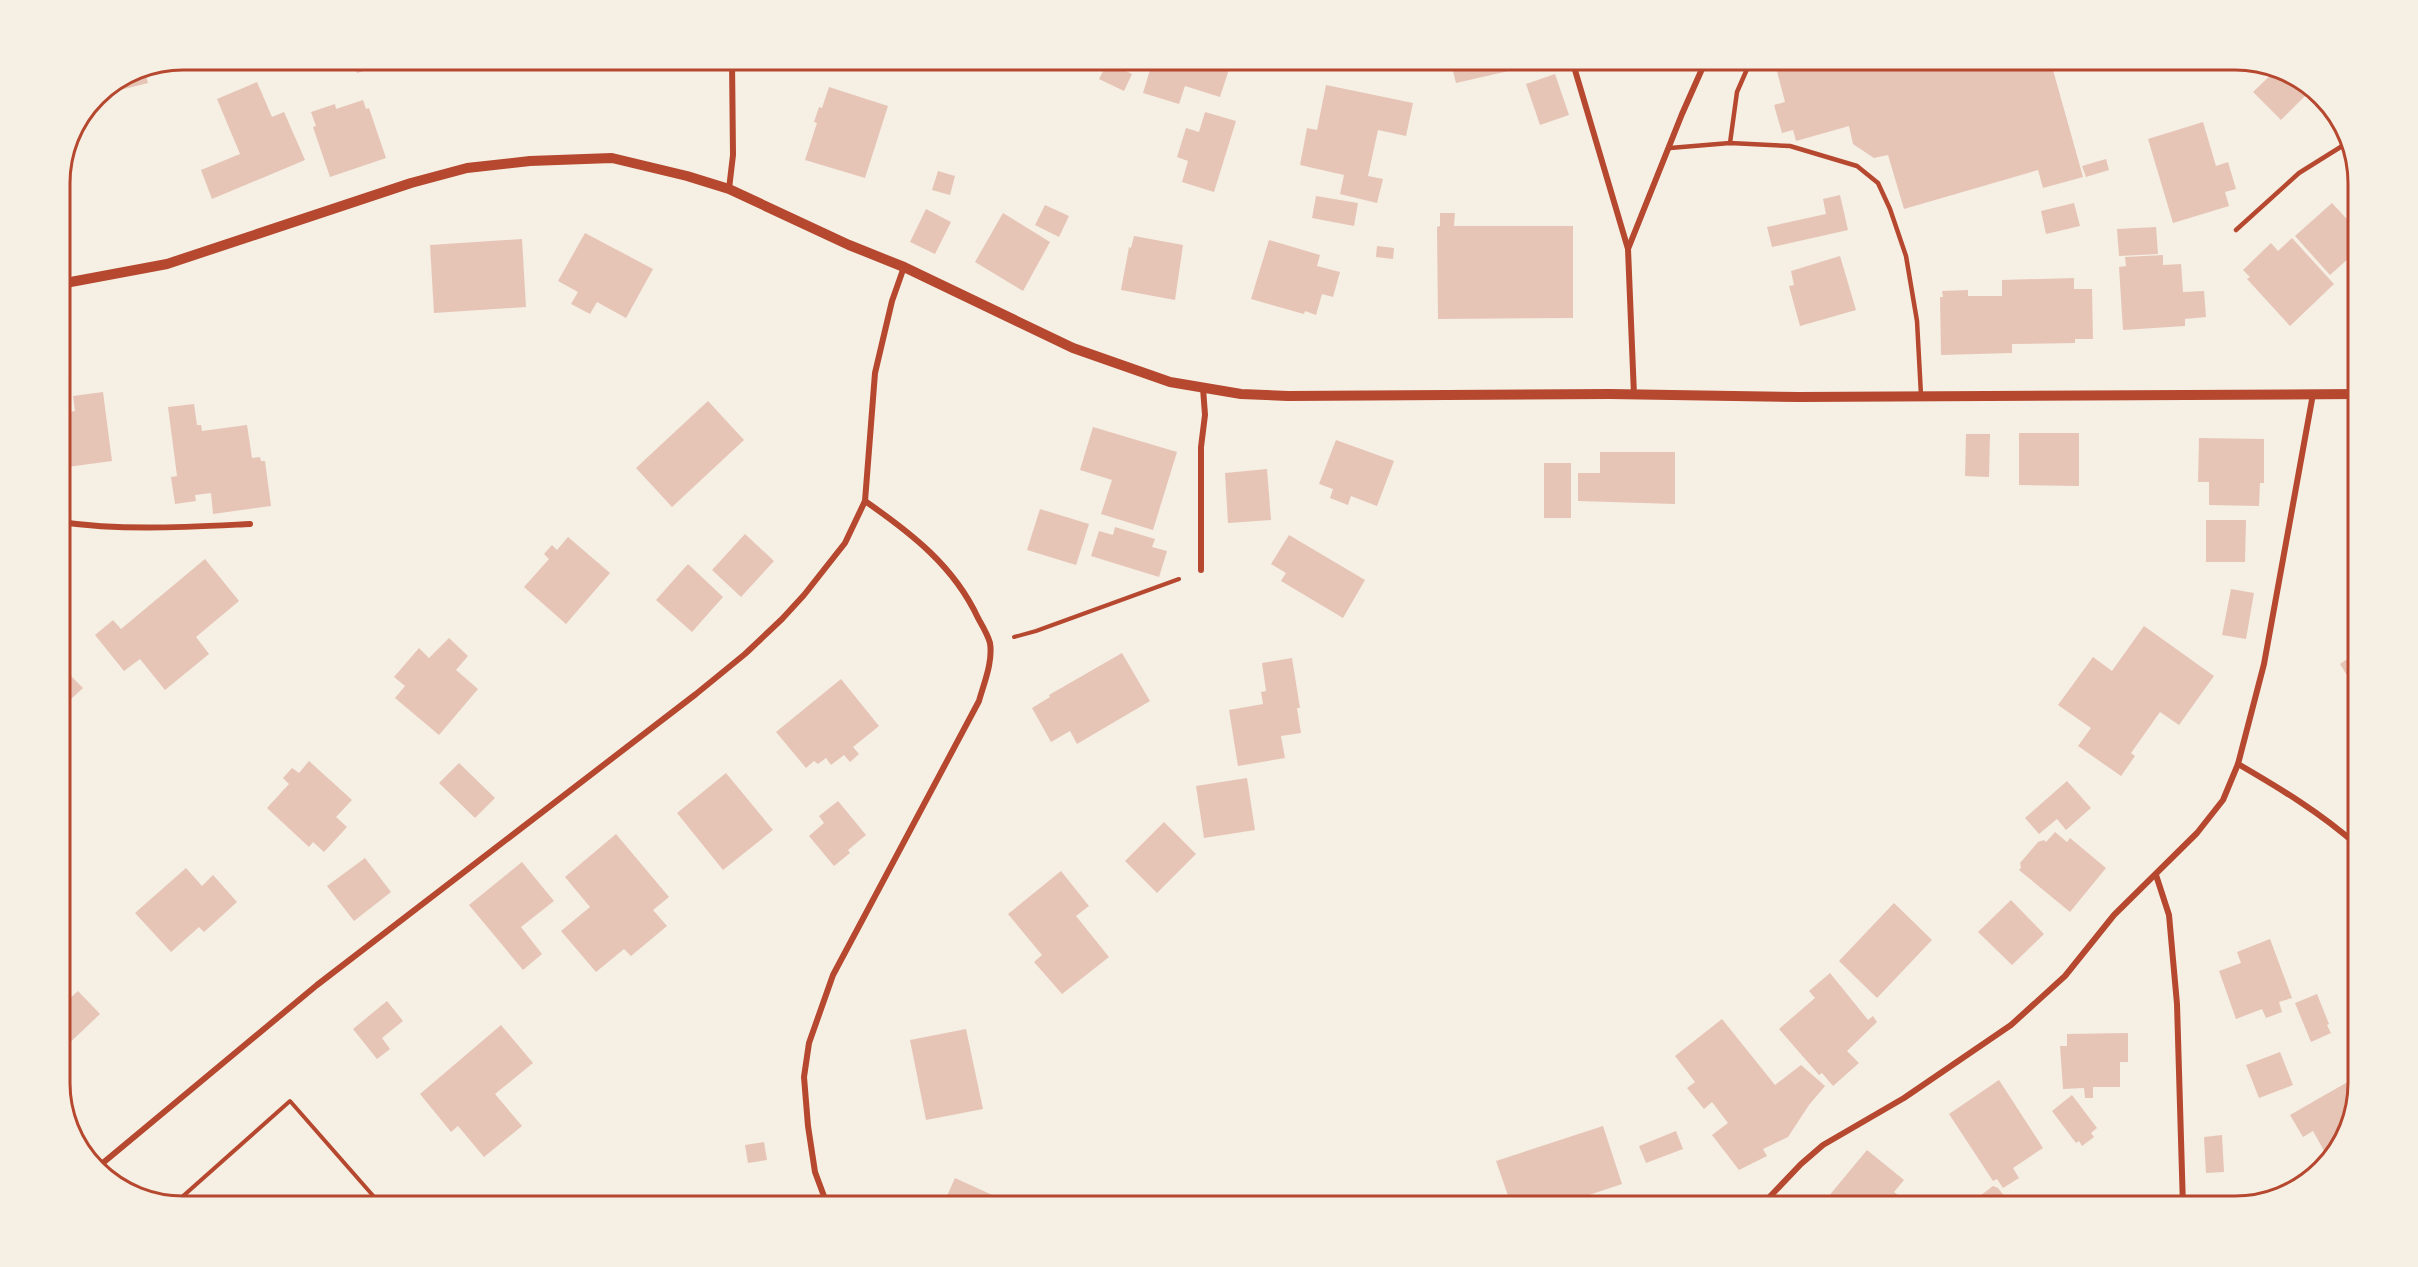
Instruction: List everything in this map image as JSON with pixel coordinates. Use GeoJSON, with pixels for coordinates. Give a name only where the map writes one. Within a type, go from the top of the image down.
{"type":"FeatureCollection","features":[{"type":"Feature","properties":{"kind":"street"},"geometry":{"type":"LineString","coordinates":[[1575,70],[1628,249],[1634,395]]}},
{"type":"Feature","properties":{"kind":"street"},"geometry":{"type":"LineString","coordinates":[[1628,249],[1701,70]]}},
{"type":"Feature","properties":{"kind":"street"},"geometry":{"type":"LineString","coordinates":[[729,189],[733,156],[732,71]]}},
{"type":"Feature","properties":{"kind":"street"},"geometry":{"type":"LineString","coordinates":[[71,282],[167,264],[411,183],[467,168],[530,160],[612,158],[687,176],[729,189],[849,245],[904,267],[1072,348],[1170,382],[1241,394],[1288,396],[2347,394]]}},
{"type":"Feature","properties":{"kind":"street"},"geometry":{"type":"LineString","coordinates":[[103,1163],[317,985],[514,835],[745,654],[782,619],[845,543],[866,501],[875,373],[892,301],[904,267]]}},
{"type":"Feature","properties":{"kind":"street"},"geometry":{"type":"LineString","coordinates":[[1201,570],[1201,447],[1205,415],[1203,388]]}},
{"type":"Feature","properties":{"kind":"street"},"geometry":{"type":"LineString","coordinates":[[1770,1196],[1822,1145],[1904,1098],[2012,1025],[2065,975],[2114,915],[2197,833],[2223,800],[2238,764],[2264,664],[2313,394]]}},
{"type":"Feature","properties":{"kind":"street"},"geometry":{"type":"LineString","coordinates":[[824,1196],[815,1172],[808,1126],[804,1077],[809,1042],[833,975],[979,701],[988,671],[990,643],[970,601],[946,567],[913,535],[866,501]]}},
{"type":"Feature","properties":{"kind":"street"},"geometry":{"type":"LineString","coordinates":[[71,523],[152,528],[250,524]]}},
{"type":"Feature","properties":{"kind":"street"},"geometry":{"type":"LineString","coordinates":[[2238,764],[2305,804],[2348,837]]}},
{"type":"Feature","properties":{"kind":"street"},"geometry":{"type":"LineString","coordinates":[[2156,875],[2169,915],[2177,1004],[2183,1196]]}},
{"type":"Feature","properties":{"kind":"lane"},"geometry":{"type":"LineString","coordinates":[[1730,143],[1737,92],[1747,70]]}},
{"type":"Feature","properties":{"kind":"lane"},"geometry":{"type":"LineString","coordinates":[[1670,148],[1730,143],[1790,146],[1857,166],[1878,183],[1906,256],[1917,321],[1921,396]]}},
{"type":"Feature","properties":{"kind":"lane"},"geometry":{"type":"LineString","coordinates":[[2236,230],[2299,173],[2342,146]]}},
{"type":"Feature","properties":{"kind":"path"},"geometry":{"type":"LineString","coordinates":[[990,643],[1036,631],[1201,570]]}},
{"type":"Feature","properties":{"kind":"path"},"geometry":{"type":"LineString","coordinates":[[183,1196],[290,1101],[373,1196]]}},
{"type":"Feature","properties":{"kind":"building"},"geometry":{"type":"Polygon","coordinates":[[[1229,70],[1220,97],[1185,86],[1179,104],[1143,93],[1150,71],[1229,70]]]}},
{"type":"Feature","properties":{"kind":"building"},"geometry":{"type":"Polygon","coordinates":[[[1453,70],[1511,70],[1456,83],[1453,70]]]}},
{"type":"Feature","properties":{"kind":"building"},"geometry":{"type":"Polygon","coordinates":[[[1777,70],[2053,70],[2083,177],[2043,188],[2038,170],[1904,209],[1888,155],[1874,158],[1853,144],[1849,126],[1796,141],[1793,130],[1782,133],[1774,105],[1785,102],[1777,70]]]}},
{"type":"Feature","properties":{"kind":"building"},"geometry":{"type":"Polygon","coordinates":[[[1103,71],[1125,71],[1132,74],[1124,91],[1099,79],[1103,71]]]}},
{"type":"Feature","properties":{"kind":"building"},"geometry":{"type":"Polygon","coordinates":[[[1555,74],[1569,115],[1540,125],[1526,84],[1555,74]]]}},
{"type":"Feature","properties":{"kind":"building"},"geometry":{"type":"Polygon","coordinates":[[[146,76],[148,83],[120,90],[146,76]]]}},
{"type":"Feature","properties":{"kind":"building"},"geometry":{"type":"Polygon","coordinates":[[[2270,76],[2306,95],[2281,120],[2253,92],[2270,76]]]}},
{"type":"Feature","properties":{"kind":"building"},"geometry":{"type":"Polygon","coordinates":[[[257,82],[272,117],[284,112],[305,160],[212,199],[201,170],[240,154],[217,99],[257,82]]]}},
{"type":"Feature","properties":{"kind":"building"},"geometry":{"type":"Polygon","coordinates":[[[1326,85],[1413,103],[1406,136],[1378,130],[1368,176],[1383,179],[1377,203],[1340,194],[1344,175],[1300,165],[1307,128],[1317,130],[1326,85]]]}},
{"type":"Feature","properties":{"kind":"building"},"geometry":{"type":"Polygon","coordinates":[[[829,87],[888,106],[865,178],[805,160],[817,123],[814,122],[819,107],[822,108],[829,87]]]}},
{"type":"Feature","properties":{"kind":"building"},"geometry":{"type":"Polygon","coordinates":[[[363,100],[366,109],[369,108],[386,158],[330,177],[313,127],[316,126],[311,112],[335,104],[336,109],[363,100]]]}},
{"type":"Feature","properties":{"kind":"building"},"geometry":{"type":"Polygon","coordinates":[[[1205,112],[1236,121],[1214,192],[1182,182],[1188,161],[1177,157],[1186,128],[1199,132],[1205,112]]]}},
{"type":"Feature","properties":{"kind":"building"},"geometry":{"type":"Polygon","coordinates":[[[2203,122],[2216,166],[2228,162],[2236,189],[2225,192],[2229,206],[2173,223],[2148,139],[2203,122]]]}},
{"type":"Feature","properties":{"kind":"building"},"geometry":{"type":"Polygon","coordinates":[[[2106,159],[2109,170],[2086,177],[2082,166],[2106,159]]]}},
{"type":"Feature","properties":{"kind":"building"},"geometry":{"type":"Polygon","coordinates":[[[938,171],[955,176],[950,195],[932,190],[938,171]]]}},
{"type":"Feature","properties":{"kind":"building"},"geometry":{"type":"Polygon","coordinates":[[[1840,195],[1848,230],[1772,247],[1767,227],[1826,214],[1823,199],[1840,195]]]}},
{"type":"Feature","properties":{"kind":"building"},"geometry":{"type":"Polygon","coordinates":[[[1316,196],[1358,203],[1354,226],[1312,218],[1316,196]]]}},
{"type":"Feature","properties":{"kind":"building"},"geometry":{"type":"Polygon","coordinates":[[[2074,203],[2080,226],[2046,234],[2041,211],[2074,203]]]}},
{"type":"Feature","properties":{"kind":"building"},"geometry":{"type":"Polygon","coordinates":[[[2332,203],[2347,219],[2347,260],[2330,275],[2295,236],[2332,203]]]}},
{"type":"Feature","properties":{"kind":"building"},"geometry":{"type":"Polygon","coordinates":[[[1045,205],[1069,216],[1059,237],[1035,225],[1045,205]]]}},
{"type":"Feature","properties":{"kind":"building"},"geometry":{"type":"Polygon","coordinates":[[[926,209],[951,222],[935,254],[910,242],[926,209]]]}},
{"type":"Feature","properties":{"kind":"building"},"geometry":{"type":"Polygon","coordinates":[[[1003,213],[1050,242],[1023,291],[975,262],[1003,213]]]}},
{"type":"Feature","properties":{"kind":"building"},"geometry":{"type":"Polygon","coordinates":[[[1440,213],[1455,213],[1454,226],[1573,226],[1573,318],[1438,319],[1437,227],[1440,226],[1440,213]]]}},
{"type":"Feature","properties":{"kind":"building"},"geometry":{"type":"Polygon","coordinates":[[[2156,227],[2158,254],[2119,256],[2117,229],[2156,227]]]}},
{"type":"Feature","properties":{"kind":"building"},"geometry":{"type":"Polygon","coordinates":[[[585,233],[653,269],[626,318],[597,302],[590,314],[571,304],[578,292],[558,281],[585,233]]]}},
{"type":"Feature","properties":{"kind":"building"},"geometry":{"type":"Polygon","coordinates":[[[1134,236],[1183,245],[1175,300],[1121,290],[1129,247],[1131,248],[1134,236]]]}},
{"type":"Feature","properties":{"kind":"building"},"geometry":{"type":"Polygon","coordinates":[[[2292,238],[2334,284],[2290,326],[2247,279],[2250,277],[2243,270],[2271,243],[2278,251],[2292,238]]]}},
{"type":"Feature","properties":{"kind":"building"},"geometry":{"type":"Polygon","coordinates":[[[522,239],[526,307],[434,313],[430,245],[522,239]]]}},
{"type":"Feature","properties":{"kind":"building"},"geometry":{"type":"Polygon","coordinates":[[[1269,240],[1320,255],[1317,266],[1340,272],[1333,297],[1322,294],[1316,315],[1305,311],[1304,314],[1251,299],[1269,240]]]}},
{"type":"Feature","properties":{"kind":"building"},"geometry":{"type":"Polygon","coordinates":[[[1377,246],[1394,248],[1393,259],[1376,257],[1377,246]]]}},
{"type":"Feature","properties":{"kind":"building"},"geometry":{"type":"Polygon","coordinates":[[[2163,255],[2163,265],[2181,264],[2183,292],[2204,291],[2206,317],[2185,319],[2185,326],[2123,330],[2119,267],[2126,266],[2125,257],[2163,255]]]}},
{"type":"Feature","properties":{"kind":"building"},"geometry":{"type":"Polygon","coordinates":[[[1840,256],[1856,310],[1800,326],[1789,286],[1794,285],[1791,271],[1840,256]]]}},
{"type":"Feature","properties":{"kind":"building"},"geometry":{"type":"Polygon","coordinates":[[[2074,278],[2074,289],[2092,289],[2093,339],[2075,339],[2075,343],[2012,344],[2012,353],[1941,355],[1940,297],[1943,297],[1942,291],[1968,290],[1968,296],[2002,296],[2002,280],[2074,278]]]}},
{"type":"Feature","properties":{"kind":"building"},"geometry":{"type":"Polygon","coordinates":[[[103,392],[112,461],[71,467],[71,412],[75,411],[73,396],[103,392]]]}},
{"type":"Feature","properties":{"kind":"building"},"geometry":{"type":"Polygon","coordinates":[[[708,401],[744,440],[672,507],[636,468],[708,401]]]}},
{"type":"Feature","properties":{"kind":"building"},"geometry":{"type":"Polygon","coordinates":[[[194,404],[197,425],[201,425],[202,431],[247,425],[252,458],[260,457],[261,461],[265,461],[271,506],[213,514],[211,493],[195,495],[196,501],[175,504],[171,477],[177,476],[168,407],[194,404]]]}},
{"type":"Feature","properties":{"kind":"building"},"geometry":{"type":"Polygon","coordinates":[[[1093,427],[1177,452],[1153,530],[1101,514],[1112,480],[1080,470],[1093,427]]]}},
{"type":"Feature","properties":{"kind":"building"},"geometry":{"type":"Polygon","coordinates":[[[2019,433],[2079,433],[2079,486],[2019,485],[2019,433]]]}},
{"type":"Feature","properties":{"kind":"building"},"geometry":{"type":"Polygon","coordinates":[[[1966,434],[1990,434],[1989,477],[1965,476],[1966,434]]]}},
{"type":"Feature","properties":{"kind":"building"},"geometry":{"type":"Polygon","coordinates":[[[2199,438],[2264,439],[2264,483],[2260,483],[2259,506],[2209,505],[2209,482],[2198,482],[2199,438]]]}},
{"type":"Feature","properties":{"kind":"building"},"geometry":{"type":"Polygon","coordinates":[[[1336,440],[1394,461],[1377,506],[1351,496],[1348,505],[1330,498],[1333,489],[1319,484],[1336,440]]]}},
{"type":"Feature","properties":{"kind":"building"},"geometry":{"type":"Polygon","coordinates":[[[1600,452],[1675,452],[1675,504],[1578,501],[1578,473],[1600,473],[1600,452]]]}},
{"type":"Feature","properties":{"kind":"building"},"geometry":{"type":"Polygon","coordinates":[[[1544,463],[1571,463],[1571,518],[1544,518],[1544,463]]]}},
{"type":"Feature","properties":{"kind":"building"},"geometry":{"type":"Polygon","coordinates":[[[1267,469],[1271,520],[1228,523],[1225,473],[1267,469]]]}},
{"type":"Feature","properties":{"kind":"building"},"geometry":{"type":"Polygon","coordinates":[[[1040,509],[1089,524],[1076,565],[1027,550],[1040,509]]]}},
{"type":"Feature","properties":{"kind":"building"},"geometry":{"type":"Polygon","coordinates":[[[2206,520],[2246,520],[2245,562],[2206,562],[2206,520]]]}},
{"type":"Feature","properties":{"kind":"building"},"geometry":{"type":"Polygon","coordinates":[[[1115,527],[1155,539],[1152,547],[1167,551],[1159,577],[1091,556],[1099,531],[1113,535],[1115,527]]]}},
{"type":"Feature","properties":{"kind":"building"},"geometry":{"type":"Polygon","coordinates":[[[745,534],[774,561],[741,597],[712,570],[745,534]]]}},
{"type":"Feature","properties":{"kind":"building"},"geometry":{"type":"Polygon","coordinates":[[[1289,535],[1365,580],[1343,618],[1281,581],[1286,573],[1271,564],[1289,535]]]}},
{"type":"Feature","properties":{"kind":"building"},"geometry":{"type":"Polygon","coordinates":[[[568,537],[610,573],[566,624],[524,587],[549,559],[544,554],[552,545],[557,550],[568,537]]]}},
{"type":"Feature","properties":{"kind":"building"},"geometry":{"type":"Polygon","coordinates":[[[205,559],[239,601],[196,637],[209,654],[165,690],[140,659],[124,671],[95,635],[113,620],[121,629],[205,559]]]}},
{"type":"Feature","properties":{"kind":"building"},"geometry":{"type":"Polygon","coordinates":[[[688,564],[723,597],[692,632],[656,600],[688,564]]]}},
{"type":"Feature","properties":{"kind":"building"},"geometry":{"type":"Polygon","coordinates":[[[2231,589],[2254,593],[2246,639],[2222,635],[2231,589]]]}},
{"type":"Feature","properties":{"kind":"building"},"geometry":{"type":"Polygon","coordinates":[[[2144,626],[2214,676],[2179,725],[2160,712],[2131,753],[2135,756],[2121,776],[2078,746],[2091,728],[2058,705],[2093,657],[2112,671],[2144,626]]]}},
{"type":"Feature","properties":{"kind":"building"},"geometry":{"type":"Polygon","coordinates":[[[449,638],[468,656],[456,670],[478,689],[439,735],[395,698],[405,686],[394,677],[419,648],[429,658],[449,638]]]}},
{"type":"Feature","properties":{"kind":"building"},"geometry":{"type":"Polygon","coordinates":[[[1122,653],[1150,701],[1077,744],[1070,731],[1051,742],[1032,708],[1050,697],[1049,695],[1122,653]]]}},
{"type":"Feature","properties":{"kind":"building"},"geometry":{"type":"Polygon","coordinates":[[[1292,658],[1300,708],[1297,708],[1301,733],[1281,736],[1285,758],[1238,766],[1229,710],[1263,704],[1261,692],[1266,691],[1262,663],[1292,658]]]}},
{"type":"Feature","properties":{"kind":"building"},"geometry":{"type":"Polygon","coordinates":[[[2348,659],[2348,676],[2340,664],[2348,659]]]}},
{"type":"Feature","properties":{"kind":"building"},"geometry":{"type":"Polygon","coordinates":[[[71,676],[83,688],[71,699],[71,676]]]}},
{"type":"Feature","properties":{"kind":"building"},"geometry":{"type":"Polygon","coordinates":[[[841,679],[879,726],[853,747],[859,754],[850,762],[844,755],[831,765],[826,758],[818,764],[814,761],[806,768],[776,732],[841,679]]]}},
{"type":"Feature","properties":{"kind":"building"},"geometry":{"type":"Polygon","coordinates":[[[309,761],[352,800],[336,817],[347,827],[324,852],[313,842],[309,847],[267,808],[289,784],[283,778],[292,768],[299,773],[309,761]]]}},
{"type":"Feature","properties":{"kind":"building"},"geometry":{"type":"Polygon","coordinates":[[[459,763],[495,798],[475,818],[439,783],[459,763]]]}},
{"type":"Feature","properties":{"kind":"building"},"geometry":{"type":"Polygon","coordinates":[[[726,773],[773,830],[723,870],[677,813],[726,773]]]}},
{"type":"Feature","properties":{"kind":"building"},"geometry":{"type":"Polygon","coordinates":[[[1247,778],[1255,830],[1204,838],[1196,786],[1247,778]]]}},
{"type":"Feature","properties":{"kind":"building"},"geometry":{"type":"Polygon","coordinates":[[[2067,781],[2091,808],[2066,830],[2057,819],[2039,834],[2025,818],[2067,781]]]}},
{"type":"Feature","properties":{"kind":"building"},"geometry":{"type":"Polygon","coordinates":[[[838,801],[866,835],[834,866],[809,836],[824,823],[819,816],[838,801]]]}},
{"type":"Feature","properties":{"kind":"building"},"geometry":{"type":"Polygon","coordinates":[[[1164,822],[1196,854],[1157,893],[1125,861],[1164,822]]]}},
{"type":"Feature","properties":{"kind":"building"},"geometry":{"type":"Polygon","coordinates":[[[2055,832],[2067,842],[2070,838],[2106,868],[2070,912],[2019,870],[2020,863],[2038,842],[2044,840],[2046,842],[2055,832]]]}},
{"type":"Feature","properties":{"kind":"building"},"geometry":{"type":"Polygon","coordinates":[[[616,834],[669,897],[653,910],[667,926],[631,956],[624,949],[596,972],[561,931],[590,907],[565,877],[616,834]]]}},
{"type":"Feature","properties":{"kind":"building"},"geometry":{"type":"Polygon","coordinates":[[[365,858],[391,892],[354,921],[327,886],[365,858]]]}},
{"type":"Feature","properties":{"kind":"building"},"geometry":{"type":"Polygon","coordinates":[[[522,862],[554,901],[521,927],[542,954],[523,970],[469,905],[522,862]]]}},
{"type":"Feature","properties":{"kind":"building"},"geometry":{"type":"Polygon","coordinates":[[[186,868],[202,886],[213,875],[237,902],[204,932],[199,927],[171,952],[135,913],[186,868]]]}},
{"type":"Feature","properties":{"kind":"building"},"geometry":{"type":"Polygon","coordinates":[[[1061,871],[1089,906],[1076,916],[1109,957],[1062,994],[1034,962],[1042,955],[1008,914],[1061,871]]]}},
{"type":"Feature","properties":{"kind":"building"},"geometry":{"type":"Polygon","coordinates":[[[2011,900],[2044,934],[2012,965],[1978,932],[2011,900]]]}},
{"type":"Feature","properties":{"kind":"building"},"geometry":{"type":"Polygon","coordinates":[[[1894,903],[1932,940],[1877,998],[1839,961],[1894,903]]]}},
{"type":"Feature","properties":{"kind":"building"},"geometry":{"type":"Polygon","coordinates":[[[2270,939],[2292,998],[2279,1002],[2282,1012],[2266,1018],[2262,1009],[2236,1019],[2219,971],[2241,963],[2237,952],[2270,939]]]}},
{"type":"Feature","properties":{"kind":"building"},"geometry":{"type":"Polygon","coordinates":[[[1830,973],[1868,1020],[1873,1016],[1877,1022],[1847,1051],[1859,1063],[1833,1086],[1822,1073],[1819,1075],[1779,1029],[1815,998],[1809,991],[1830,973]]]}},
{"type":"Feature","properties":{"kind":"building"},"geometry":{"type":"Polygon","coordinates":[[[78,991],[100,1014],[71,1042],[71,997],[78,991]]]}},
{"type":"Feature","properties":{"kind":"building"},"geometry":{"type":"Polygon","coordinates":[[[2317,994],[2331,1033],[2311,1042],[2295,1003],[2317,994]]]}},
{"type":"Feature","properties":{"kind":"building"},"geometry":{"type":"Polygon","coordinates":[[[387,1001],[403,1021],[382,1038],[390,1049],[377,1059],[353,1029],[387,1001]]]}},
{"type":"Feature","properties":{"kind":"building"},"geometry":{"type":"Polygon","coordinates":[[[1722,1019],[1775,1085],[1801,1065],[1825,1086],[1788,1137],[1763,1149],[1767,1156],[1739,1170],[1712,1135],[1728,1123],[1712,1102],[1704,1109],[1687,1088],[1695,1082],[1675,1056],[1722,1019]]]}},
{"type":"Feature","properties":{"kind":"building"},"geometry":{"type":"Polygon","coordinates":[[[501,1025],[533,1063],[495,1094],[522,1126],[484,1157],[458,1126],[451,1132],[420,1094],[501,1025]]]}},
{"type":"Feature","properties":{"kind":"building"},"geometry":{"type":"Polygon","coordinates":[[[966,1029],[983,1109],[926,1120],[910,1040],[966,1029]]]}},
{"type":"Feature","properties":{"kind":"building"},"geometry":{"type":"Polygon","coordinates":[[[2128,1033],[2128,1062],[2120,1062],[2120,1087],[2093,1087],[2093,1098],[2085,1098],[2084,1088],[2063,1089],[2060,1046],[2067,1046],[2067,1034],[2128,1033]]]}},
{"type":"Feature","properties":{"kind":"building"},"geometry":{"type":"Polygon","coordinates":[[[2280,1052],[2293,1085],[2259,1098],[2246,1065],[2280,1052]]]}},
{"type":"Feature","properties":{"kind":"building"},"geometry":{"type":"Polygon","coordinates":[[[1999,1080],[2043,1148],[2013,1168],[2019,1178],[2003,1188],[1997,1179],[1993,1181],[1949,1114],[1999,1080]]]}},
{"type":"Feature","properties":{"kind":"building"},"geometry":{"type":"Polygon","coordinates":[[[2348,1082],[2342,1120],[2325,1152],[2313,1131],[2303,1137],[2290,1115],[2348,1082]]]}},
{"type":"Feature","properties":{"kind":"building"},"geometry":{"type":"Polygon","coordinates":[[[2072,1095],[2097,1128],[2091,1133],[2094,1137],[2082,1146],[2079,1141],[2076,1143],[2052,1111],[2072,1095]]]}},
{"type":"Feature","properties":{"kind":"building"},"geometry":{"type":"Polygon","coordinates":[[[1603,1126],[1622,1184],[1586,1196],[1508,1196],[1496,1161],[1603,1126]]]}},
{"type":"Feature","properties":{"kind":"building"},"geometry":{"type":"Polygon","coordinates":[[[1676,1131],[1683,1149],[1646,1163],[1639,1146],[1676,1131]]]}},
{"type":"Feature","properties":{"kind":"building"},"geometry":{"type":"Polygon","coordinates":[[[2222,1135],[2224,1172],[2206,1173],[2204,1137],[2222,1135]]]}},
{"type":"Feature","properties":{"kind":"building"},"geometry":{"type":"Polygon","coordinates":[[[764,1142],[767,1160],[748,1163],[745,1145],[764,1142]]]}},
{"type":"Feature","properties":{"kind":"building"},"geometry":{"type":"Polygon","coordinates":[[[1867,1150],[1904,1180],[1894,1192],[1899,1196],[1829,1196],[1867,1150]]]}},
{"type":"Feature","properties":{"kind":"building"},"geometry":{"type":"Polygon","coordinates":[[[955,1178],[994,1196],[947,1196],[955,1178]]]}},
{"type":"Feature","properties":{"kind":"building"},"geometry":{"type":"Polygon","coordinates":[[[1993,1186],[1998,1188],[2004,1196],[1980,1196],[1993,1186]]]}}]}
